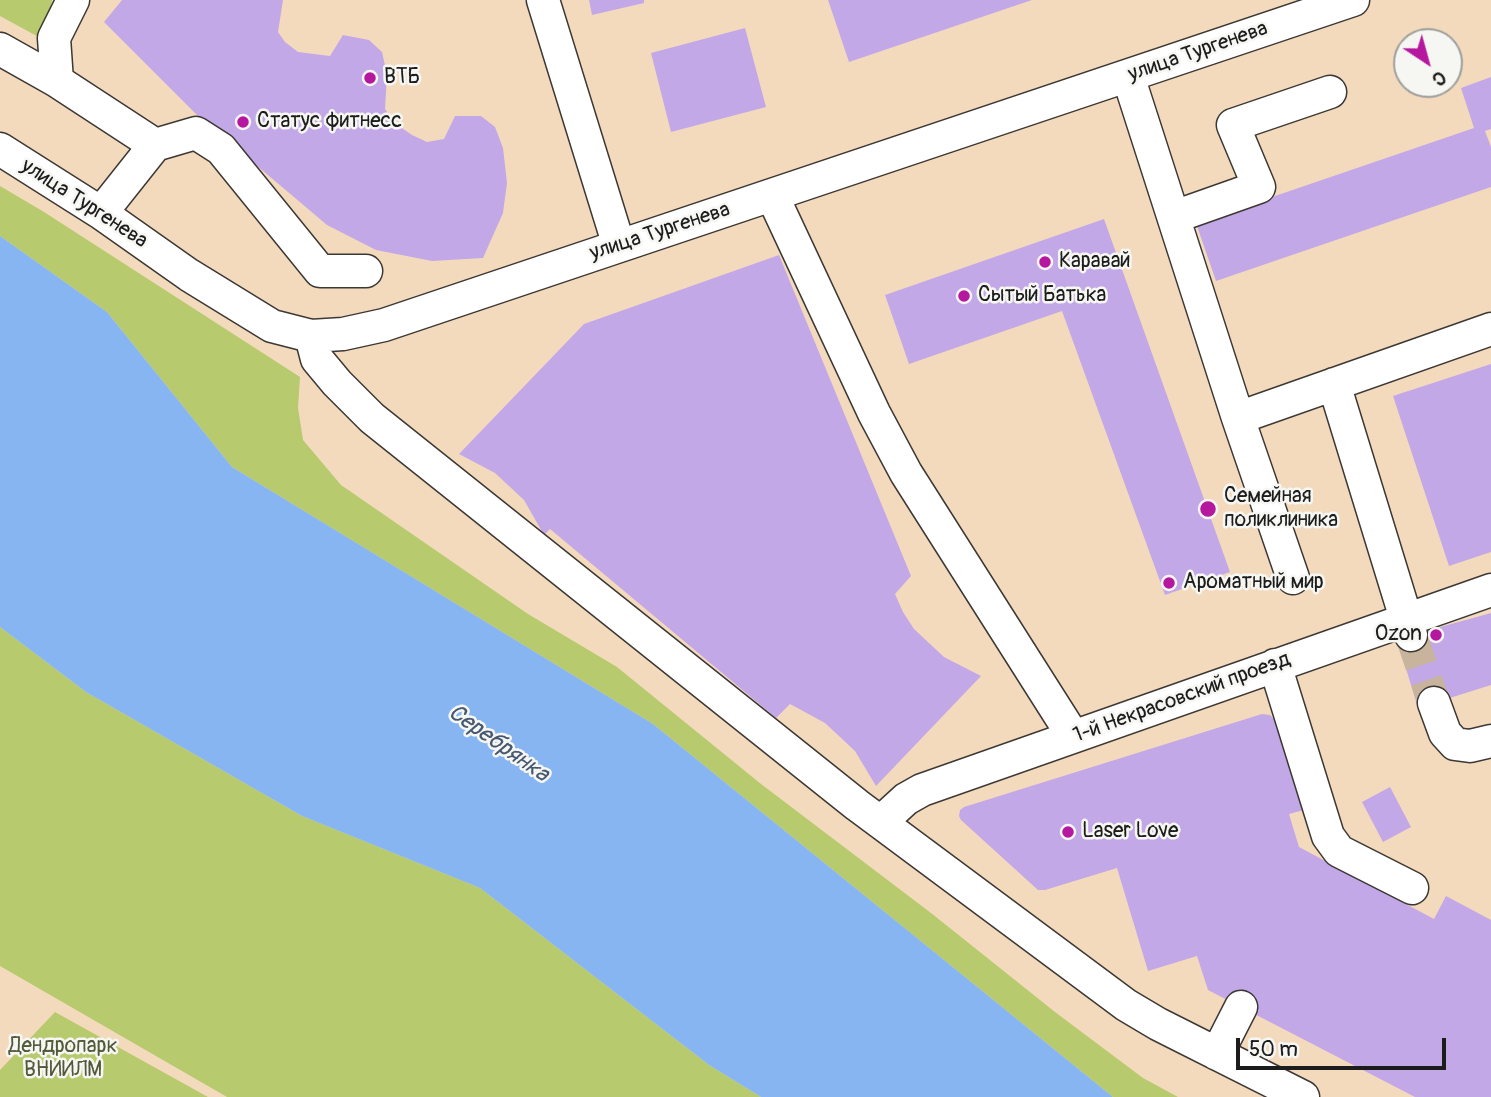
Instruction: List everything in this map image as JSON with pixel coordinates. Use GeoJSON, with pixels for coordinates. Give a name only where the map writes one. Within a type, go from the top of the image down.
{"type":"FeatureCollection","features":[{"type":"Feature","properties":{"kind":"street"},"geometry":{"type":"LineString","coordinates":[[57,81],[54,38],[73,0]]}},
{"type":"Feature","properties":{"kind":"street"},"geometry":{"type":"LineString","coordinates":[[543,0],[619,246]]}},
{"type":"Feature","properties":{"kind":"street","name":"улица Тургенева"},"geometry":{"type":"LineString","coordinates":[[0,149],[102,213],[189,275],[272,326],[311,336],[343,334],[384,325],[1353,0]]}},
{"type":"Feature","properties":{"kind":"street"},"geometry":{"type":"LineString","coordinates":[[0,49],[57,81],[155,145]]}},
{"type":"Feature","properties":{"kind":"street"},"geometry":{"type":"LineString","coordinates":[[1128,76],[1293,579]]}},
{"type":"Feature","properties":{"kind":"street"},"geometry":{"type":"LineString","coordinates":[[1174,217],[1259,187],[1233,125],[1330,92]]}},
{"type":"Feature","properties":{"kind":"street"},"geometry":{"type":"LineString","coordinates":[[102,213],[155,145],[196,133],[221,149],[320,271],[366,271]]}},
{"type":"Feature","properties":{"kind":"street"},"geometry":{"type":"LineString","coordinates":[[772,195],[874,413],[906,473],[1073,736]]}},
{"type":"Feature","properties":{"kind":"street"},"geometry":{"type":"LineString","coordinates":[[1238,418],[1491,329]]}},
{"type":"Feature","properties":{"kind":"street"},"geometry":{"type":"LineString","coordinates":[[311,336],[317,359],[372,418],[858,804],[1126,1005],[1303,1097]]}},
{"type":"Feature","properties":{"kind":"street"},"geometry":{"type":"LineString","coordinates":[[1334,384],[1408,627]]}},
{"type":"Feature","properties":{"kind":"street","name":"1-й Некрасовский проезд"},"geometry":{"type":"LineString","coordinates":[[882,821],[906,799],[922,790],[1275,665],[1408,627],[1491,590]]}},
{"type":"Feature","properties":{"kind":"street"},"geometry":{"type":"LineString","coordinates":[[1275,665],[1328,836],[1339,851],[1412,888]]}},
{"type":"Feature","properties":{"kind":"street"},"geometry":{"type":"LineString","coordinates":[[1434,703],[1445,733],[1455,744],[1470,746],[1491,741]]}},
{"type":"Feature","properties":{"kind":"street"},"geometry":{"type":"LineString","coordinates":[[1217,1054],[1241,1007]]}},
{"type":"Feature","properties":{"kind":"green space"},"geometry":{"type":"Polygon","coordinates":[[[0,0],[52,0],[46,41],[0,16],[0,0]]]}},
{"type":"Feature","properties":{"kind":"green space"},"geometry":{"type":"Polygon","coordinates":[[[0,186],[300,377],[298,408],[303,440],[341,485],[528,614],[617,667],[761,784],[931,913],[1055,1012],[1143,1078],[1178,1097],[1113,1097],[653,724],[232,467],[107,312],[0,236],[0,186]]]}},
{"type":"Feature","properties":{"kind":"green space"},"geometry":{"type":"Polygon","coordinates":[[[0,627],[86,692],[302,816],[480,888],[709,1065],[761,1097],[227,1097],[0,966],[0,627]]]}},
{"type":"Feature","properties":{"kind":"green space","name":"Дендропарк ВНИИЛМ"},"geometry":{"type":"Polygon","coordinates":[[[55,1012],[208,1097],[0,1097],[0,1070],[55,1012]]]}},
{"type":"Feature","properties":{"kind":"water","name":"Серебрянка"},"geometry":{"type":"Polygon","coordinates":[[[0,236],[107,312],[232,467],[653,724],[1113,1097],[761,1097],[709,1065],[480,888],[302,816],[86,692],[0,627],[0,236]]]}},
{"type":"Feature","properties":{"kind":"building"},"geometry":{"type":"Polygon","coordinates":[[[122,0],[283,0],[278,32],[285,42],[298,52],[330,56],[343,35],[369,40],[382,52],[387,74],[385,109],[396,124],[412,135],[427,142],[444,139],[455,116],[481,116],[495,127],[503,148],[507,183],[503,213],[483,258],[432,261],[376,250],[327,225],[197,115],[104,22],[122,0]]]}},
{"type":"Feature","properties":{"kind":"building"},"geometry":{"type":"Polygon","coordinates":[[[589,0],[644,0],[644,3],[592,15],[589,0]]]}},
{"type":"Feature","properties":{"kind":"building"},"geometry":{"type":"Polygon","coordinates":[[[828,0],[1032,0],[849,62],[828,0]]]}},
{"type":"Feature","properties":{"kind":"building"},"geometry":{"type":"Polygon","coordinates":[[[745,28],[766,107],[671,132],[651,53],[745,28]]]}},
{"type":"Feature","properties":{"kind":"building"},"geometry":{"type":"Polygon","coordinates":[[[1491,77],[1491,129],[1485,131],[1491,147],[1491,187],[1216,281],[1196,223],[1474,128],[1463,87],[1491,77]]]}},
{"type":"Feature","properties":{"kind":"building"},"geometry":{"type":"Polygon","coordinates":[[[1104,219],[1230,572],[1165,595],[1062,311],[909,364],[885,295],[1104,219]]]}},
{"type":"Feature","properties":{"kind":"building"},"geometry":{"type":"Polygon","coordinates":[[[779,255],[911,576],[895,594],[903,612],[914,629],[944,657],[981,676],[876,786],[855,751],[825,723],[790,704],[776,718],[550,529],[544,535],[524,500],[495,473],[459,454],[584,324],[779,255]]]}},
{"type":"Feature","properties":{"kind":"building"},"geometry":{"type":"Polygon","coordinates":[[[1491,364],[1491,552],[1449,566],[1393,396],[1491,364]]]}},
{"type":"Feature","properties":{"kind":"building"},"geometry":{"type":"Polygon","coordinates":[[[1491,613],[1491,685],[1418,708],[1397,639],[1491,613]]]}},
{"type":"Feature","properties":{"kind":"building"},"geometry":{"type":"Polygon","coordinates":[[[1262,714],[1270,715],[1277,722],[1304,810],[1289,814],[1299,847],[1434,919],[1446,896],[1491,920],[1491,1097],[1415,1097],[1208,990],[1197,956],[1148,971],[1117,868],[1038,890],[959,816],[964,807],[1262,714]]]}},
{"type":"Feature","properties":{"kind":"building"},"geometry":{"type":"Polygon","coordinates":[[[1390,787],[1411,827],[1383,842],[1362,802],[1390,787]]]}},
{"type":"Feature","properties":{"kind":"tunnel"},"geometry":{"type":"LineString","coordinates":[[1411,635],[1434,703]]}},
{"type":"Feature","properties":{"kind":"place","name":"ВТБ"},"geometry":{"type":"Point","coordinates":[370,78]}},
{"type":"Feature","properties":{"kind":"place","name":"Статус фитнесс"},"geometry":{"type":"Point","coordinates":[243,122]}},
{"type":"Feature","properties":{"kind":"place","name":"Каравай"},"geometry":{"type":"Point","coordinates":[1045,262]}},
{"type":"Feature","properties":{"kind":"place","name":"Сытый Батька"},"geometry":{"type":"Point","coordinates":[964,296]}},
{"type":"Feature","properties":{"kind":"place","name":"Семейная поликлиника"},"geometry":{"type":"Point","coordinates":[1208,509]}},
{"type":"Feature","properties":{"kind":"place","name":"Ароматный мир"},"geometry":{"type":"Point","coordinates":[1169,583]}},
{"type":"Feature","properties":{"kind":"place","name":"Ozon"},"geometry":{"type":"Point","coordinates":[1436,635]}},
{"type":"Feature","properties":{"kind":"place","name":"Laser Love"},"geometry":{"type":"Point","coordinates":[1068,832]}}]}
